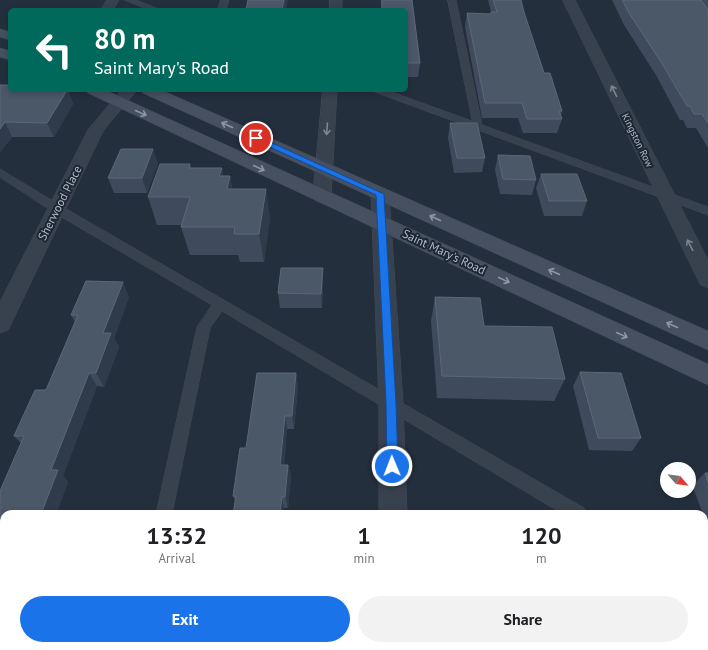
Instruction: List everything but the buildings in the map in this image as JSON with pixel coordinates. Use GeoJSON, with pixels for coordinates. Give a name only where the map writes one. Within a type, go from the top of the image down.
{"type":"FeatureCollection","features":[{"type":"Feature","properties":{"kind":"main road","name":"Saint Mary's Road"},"geometry":{"type":"LineString","coordinates":[[104,92],[125,96],[322,197],[708,375]]}},
{"type":"Feature","properties":{"kind":"main road"},"geometry":{"type":"LineString","coordinates":[[153,92],[708,340]]}},
{"type":"Feature","properties":{"kind":"street","name":"Kingston Row"},"geometry":{"type":"LineString","coordinates":[[569,0],[708,280]]}},
{"type":"Feature","properties":{"kind":"street"},"geometry":{"type":"LineString","coordinates":[[322,197],[330,92]]}},
{"type":"Feature","properties":{"kind":"street","name":"Sherwood Place"},"geometry":{"type":"LineString","coordinates":[[0,324],[96,130],[125,96]]}},
{"type":"Feature","properties":{"kind":"street"},"geometry":{"type":"LineString","coordinates":[[380,194],[391,403],[393,510]]}},
{"type":"Feature","properties":{"kind":"lane"},"geometry":{"type":"LineString","coordinates":[[129,0],[151,8]]}},
{"type":"Feature","properties":{"kind":"lane"},"geometry":{"type":"LineString","coordinates":[[452,0],[478,127]]}},
{"type":"Feature","properties":{"kind":"lane"},"geometry":{"type":"LineString","coordinates":[[383,92],[708,211]]}},
{"type":"Feature","properties":{"kind":"lane"},"geometry":{"type":"LineString","coordinates":[[0,172],[57,209],[391,403],[571,510]]}},
{"type":"Feature","properties":{"kind":"lane"},"geometry":{"type":"LineString","coordinates":[[165,510],[204,327],[220,303]]}},
{"type":"Feature","properties":{"kind":"route"},"geometry":{"type":"LineString","coordinates":[[256,138],[380,194],[391,403],[392,466]]}}]}
